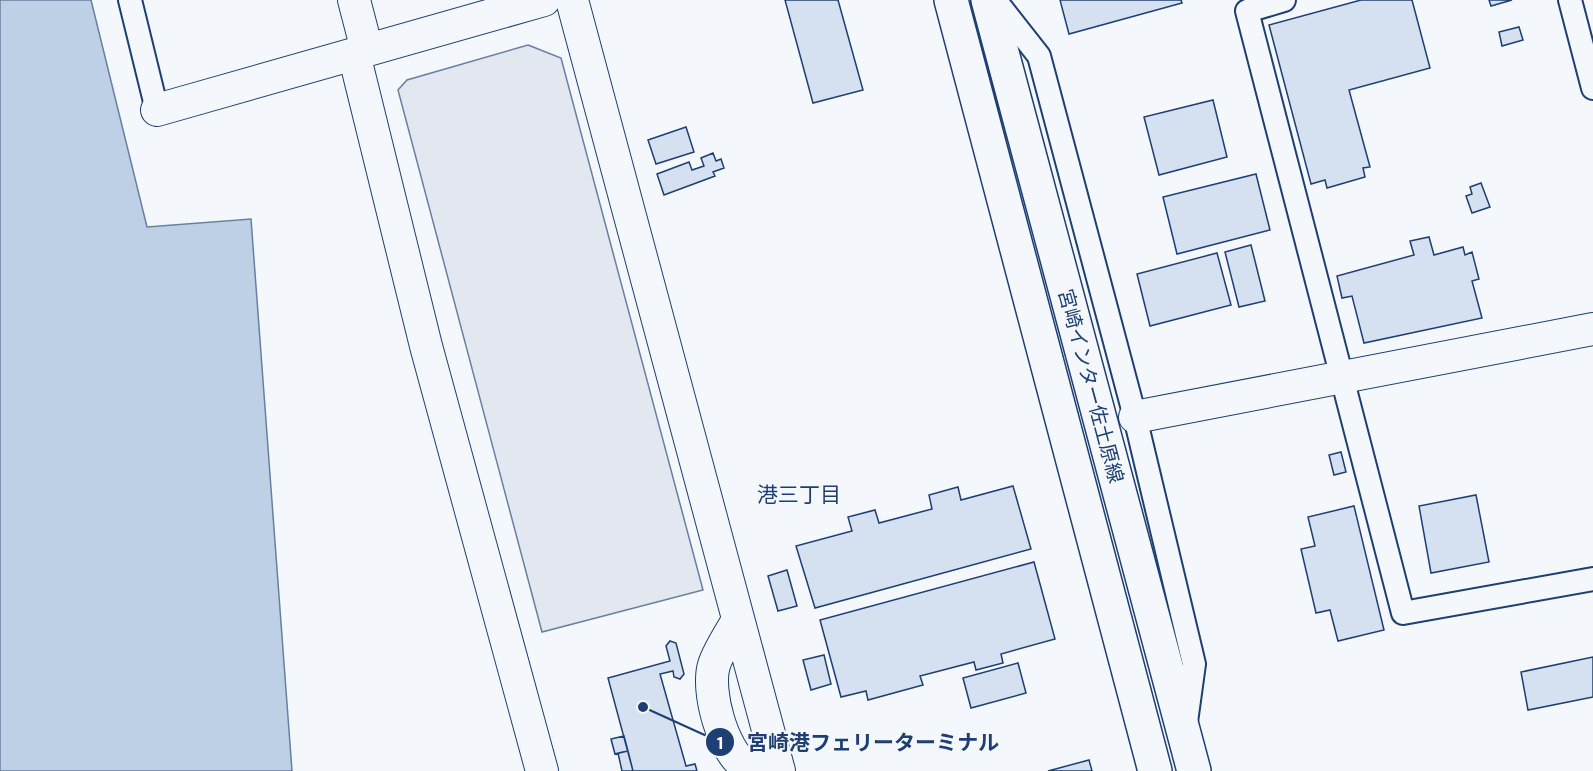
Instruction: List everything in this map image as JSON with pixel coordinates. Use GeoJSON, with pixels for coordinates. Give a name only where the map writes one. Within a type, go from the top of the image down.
{"type":"FeatureCollection","features":[{"type":"Feature","properties":{"kind":"main road","name":"宮崎インター佐土原線"},"geometry":{"type":"LineString","coordinates":[[951,0],[1155,771]]}},
{"type":"Feature","properties":{"kind":"main road","name":"宮崎インター佐土原線"},"geometry":{"type":"LineString","coordinates":[[988,0],[1194,771]]}},
{"type":"Feature","properties":{"kind":"street"},"geometry":{"type":"LineString","coordinates":[[130,0],[157,110],[543,0]]}},
{"type":"Feature","properties":{"kind":"street"},"geometry":{"type":"LineString","coordinates":[[354,0],[360,52],[426,346],[542,771]]}},
{"type":"Feature","properties":{"kind":"street"},"geometry":{"type":"LineString","coordinates":[[572,0],[779,769],[748,767],[732,754],[723,734],[712,687],[714,665],[738,620]]}},
{"type":"Feature","properties":{"kind":"street"},"geometry":{"type":"LineString","coordinates":[[995,0],[1039,56],[1135,417],[1194,664],[1184,734]]}},
{"type":"Feature","properties":{"kind":"street"},"geometry":{"type":"LineString","coordinates":[[1284,0],[1247,10],[1403,613],[1593,579]]}},
{"type":"Feature","properties":{"kind":"street"},"geometry":{"type":"LineString","coordinates":[[1570,0],[1593,88]]}},
{"type":"Feature","properties":{"kind":"street"},"geometry":{"type":"LineString","coordinates":[[1135,417],[1593,329]]}},
{"type":"Feature","properties":{"kind":"shaded area"},"geometry":{"type":"Polygon","coordinates":[[[528,45],[561,58],[703,590],[542,632],[398,90],[407,80],[528,45]]]}},
{"type":"Feature","properties":{"kind":"water"},"geometry":{"type":"Polygon","coordinates":[[[0,0],[91,0],[147,227],[251,219],[292,771],[0,771],[0,0]]]}},
{"type":"Feature","properties":{"kind":"building"},"geometry":{"type":"Polygon","coordinates":[[[785,0],[838,0],[863,90],[813,103],[785,0]]]}},
{"type":"Feature","properties":{"kind":"building"},"geometry":{"type":"Polygon","coordinates":[[[1060,0],[1181,0],[1182,3],[1069,34],[1060,0]]]}},
{"type":"Feature","properties":{"kind":"building"},"geometry":{"type":"Polygon","coordinates":[[[1361,0],[1412,0],[1430,68],[1349,90],[1370,167],[1363,168],[1365,177],[1327,188],[1325,180],[1311,184],[1269,25],[1361,0]]]}},
{"type":"Feature","properties":{"kind":"building"},"geometry":{"type":"Polygon","coordinates":[[[1489,0],[1512,0],[1491,6],[1489,0]]]}},
{"type":"Feature","properties":{"kind":"building"},"geometry":{"type":"Polygon","coordinates":[[[1519,27],[1523,40],[1502,46],[1499,32],[1519,27]]]}},
{"type":"Feature","properties":{"kind":"building"},"geometry":{"type":"Polygon","coordinates":[[[1213,100],[1227,157],[1159,175],[1144,117],[1213,100]]]}},
{"type":"Feature","properties":{"kind":"building"},"geometry":{"type":"Polygon","coordinates":[[[686,127],[694,152],[656,164],[648,140],[686,127]]]}},
{"type":"Feature","properties":{"kind":"building"},"geometry":{"type":"Polygon","coordinates":[[[713,153],[716,161],[721,159],[724,168],[713,172],[715,176],[664,195],[657,174],[689,162],[692,170],[704,166],[701,158],[713,153]]]}},
{"type":"Feature","properties":{"kind":"building"},"geometry":{"type":"Polygon","coordinates":[[[1256,174],[1270,230],[1177,254],[1163,197],[1256,174]]]}},
{"type":"Feature","properties":{"kind":"building"},"geometry":{"type":"Polygon","coordinates":[[[1481,183],[1490,207],[1472,213],[1466,196],[1472,194],[1470,187],[1481,183]]]}},
{"type":"Feature","properties":{"kind":"building"},"geometry":{"type":"Polygon","coordinates":[[[1429,237],[1434,255],[1463,247],[1465,255],[1472,252],[1479,279],[1472,281],[1482,318],[1364,343],[1352,296],[1342,298],[1337,276],[1414,255],[1410,241],[1429,237]]]}},
{"type":"Feature","properties":{"kind":"building"},"geometry":{"type":"Polygon","coordinates":[[[1251,245],[1265,301],[1239,307],[1225,252],[1251,245]]]}},
{"type":"Feature","properties":{"kind":"building"},"geometry":{"type":"Polygon","coordinates":[[[1217,253],[1231,305],[1150,326],[1137,274],[1217,253]]]}},
{"type":"Feature","properties":{"kind":"building"},"geometry":{"type":"Polygon","coordinates":[[[1341,452],[1346,472],[1334,475],[1329,455],[1341,452]]]}},
{"type":"Feature","properties":{"kind":"building"},"geometry":{"type":"Polygon","coordinates":[[[1013,486],[1031,549],[815,608],[796,546],[852,531],[848,517],[875,510],[879,523],[932,509],[929,495],[958,487],[961,500],[1013,486]]]}},
{"type":"Feature","properties":{"kind":"building"},"geometry":{"type":"Polygon","coordinates":[[[1476,495],[1489,562],[1431,573],[1419,506],[1476,495]]]}},
{"type":"Feature","properties":{"kind":"building"},"geometry":{"type":"Polygon","coordinates":[[[1354,506],[1384,630],[1338,641],[1330,610],[1316,613],[1301,549],[1315,546],[1308,517],[1354,506]]]}},
{"type":"Feature","properties":{"kind":"building"},"geometry":{"type":"Polygon","coordinates":[[[1034,562],[1055,639],[1001,654],[1003,663],[976,670],[974,662],[920,676],[923,685],[868,700],[866,691],[841,697],[820,620],[1034,562]]]}},
{"type":"Feature","properties":{"kind":"building"},"geometry":{"type":"Polygon","coordinates":[[[787,570],[797,606],[778,611],[768,576],[787,570]]]}},
{"type":"Feature","properties":{"kind":"building"},"geometry":{"type":"Polygon","coordinates":[[[670,641],[676,643],[684,674],[680,679],[674,677],[673,671],[660,674],[686,766],[695,764],[697,771],[633,771],[608,678],[670,661],[666,646],[670,641]]]}},
{"type":"Feature","properties":{"kind":"building"},"geometry":{"type":"Polygon","coordinates":[[[824,655],[831,684],[811,690],[803,660],[824,655]]]}},
{"type":"Feature","properties":{"kind":"building"},"geometry":{"type":"Polygon","coordinates":[[[1593,657],[1593,697],[1528,710],[1521,672],[1593,657]]]}},
{"type":"Feature","properties":{"kind":"building"},"geometry":{"type":"Polygon","coordinates":[[[1018,663],[1026,693],[971,708],[963,678],[1018,663]]]}},
{"type":"Feature","properties":{"kind":"building"},"geometry":{"type":"Polygon","coordinates":[[[624,736],[628,751],[615,754],[611,739],[624,736]]]}},
{"type":"Feature","properties":{"kind":"building"},"geometry":{"type":"Polygon","coordinates":[[[628,751],[633,771],[622,771],[618,753],[628,751]]]}},
{"type":"Feature","properties":{"kind":"building"},"geometry":{"type":"Polygon","coordinates":[[[1089,760],[1092,771],[1048,771],[1089,760]]]}},
{"type":"Feature","properties":{"kind":"place","name":"宮崎港フェリーターミナル"},"geometry":{"type":"Point","coordinates":[643,707]}},
{"type":"Feature","properties":{"kind":"district","name":"港三丁目"},"geometry":{"type":"Point","coordinates":[799,495]}}]}
